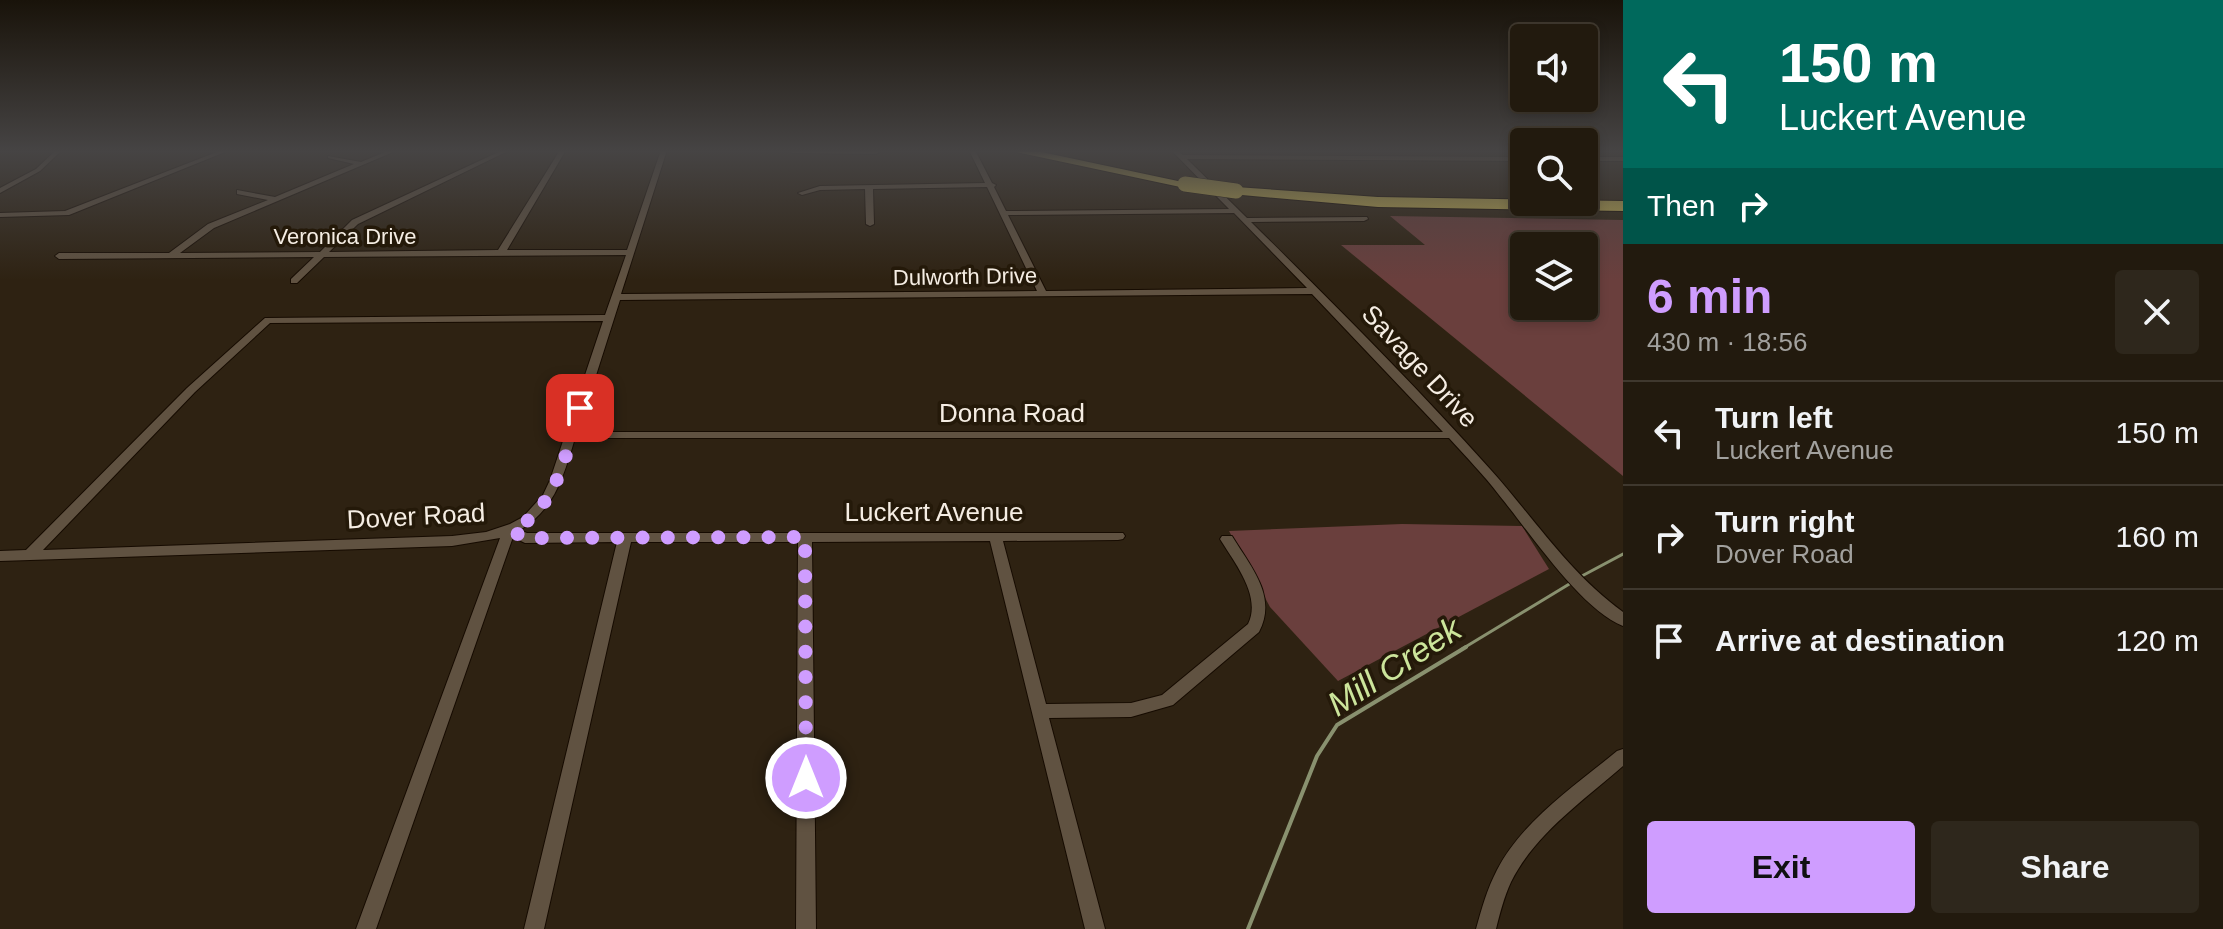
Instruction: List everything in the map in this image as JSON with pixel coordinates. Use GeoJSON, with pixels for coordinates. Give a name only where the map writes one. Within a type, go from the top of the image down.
{"type":"FeatureCollection","features":[{"type":"Feature","properties":{"kind":"highway"},"geometry":{"type":"LineString","coordinates":[[1300,193],[1402,203],[1623,206]]}},
{"type":"Feature","properties":{"kind":"highway"},"geometry":{"type":"LineString","coordinates":[[1332,193],[1510,199]]}},
{"type":"Feature","properties":{"kind":"highway"},"geometry":{"type":"LineString","coordinates":[[1598,199],[1623,200]]}},
{"type":"Feature","properties":{"kind":"street"},"geometry":{"type":"LineString","coordinates":[[0,215],[54,214],[110,193]]}},
{"type":"Feature","properties":{"kind":"street"},"geometry":{"type":"LineString","coordinates":[[247,193],[275,199]]}},
{"type":"Feature","properties":{"kind":"street"},"geometry":{"type":"LineString","coordinates":[[171,255],[211,226],[289,193]]}},
{"type":"Feature","properties":{"kind":"street"},"geometry":{"type":"LineString","coordinates":[[294,281],[346,228],[414,193]]}},
{"type":"Feature","properties":{"kind":"street"},"geometry":{"type":"LineString","coordinates":[[501,253],[537,193]]}},
{"type":"Feature","properties":{"kind":"street","name":"Dover Road"},"geometry":{"type":"LineString","coordinates":[[0,556],[452,541],[510,532],[539,512],[551,494],[650,193]]}},
{"type":"Feature","properties":{"kind":"street"},"geometry":{"type":"LineString","coordinates":[[869,193],[870,224]]}},
{"type":"Feature","properties":{"kind":"street"},"geometry":{"type":"LineString","coordinates":[[996,193],[1043,293]]}},
{"type":"Feature","properties":{"kind":"street","name":"Savage Drive"},"geometry":{"type":"LineString","coordinates":[[1218,193],[1519,507],[1552,557],[1583,591],[1623,620]]}},
{"type":"Feature","properties":{"kind":"street"},"geometry":{"type":"LineString","coordinates":[[1005,213],[1236,211]]}},
{"type":"Feature","properties":{"kind":"street"},"geometry":{"type":"LineString","coordinates":[[1244,220],[1364,219]]}},
{"type":"Feature","properties":{"kind":"street","name":"Veronica Drive"},"geometry":{"type":"LineString","coordinates":[[59,256],[631,252]]}},
{"type":"Feature","properties":{"kind":"street","name":"Dulworth Drive"},"geometry":{"type":"LineString","coordinates":[[617,297],[1314,291]]}},
{"type":"Feature","properties":{"kind":"street"},"geometry":{"type":"LineString","coordinates":[[30,555],[191,390],[268,320],[610,318]]}},
{"type":"Feature","properties":{"kind":"street","name":"Donna Road"},"geometry":{"type":"LineString","coordinates":[[572,435],[1452,435]]}},
{"type":"Feature","properties":{"kind":"street"},"geometry":{"type":"LineString","coordinates":[[366,929],[510,532]]}},
{"type":"Feature","properties":{"kind":"street","name":"Luckert Avenue"},"geometry":{"type":"LineString","coordinates":[[510,532],[525,538],[1118,536]]}},
{"type":"Feature","properties":{"kind":"street"},"geometry":{"type":"LineString","coordinates":[[995,536],[1095,929]]}},
{"type":"Feature","properties":{"kind":"street"},"geometry":{"type":"LineString","coordinates":[[805,537],[806,929]]}},
{"type":"Feature","properties":{"kind":"street"},"geometry":{"type":"LineString","coordinates":[[534,929],[625,538]]}},
{"type":"Feature","properties":{"kind":"street"},"geometry":{"type":"LineString","coordinates":[[1041,711],[1131,710],[1167,700],[1254,628],[1261,615],[1259,600],[1227,539]]}},
{"type":"Feature","properties":{"kind":"street"},"geometry":{"type":"LineString","coordinates":[[1486,929],[1498,881],[1512,858],[1531,836],[1623,756]]}},
{"type":"Feature","properties":{"kind":"shaded area"},"geometry":{"type":"Polygon","coordinates":[[[1390,216],[1623,220],[1623,476],[1341,245],[1425,245],[1390,216]]]}},
{"type":"Feature","properties":{"kind":"shaded area"},"geometry":{"type":"Polygon","coordinates":[[[1402,524],[1522,526],[1549,569],[1338,681],[1270,607],[1229,531],[1402,524]]]}},
{"type":"Feature","properties":{"kind":"waterway","name":"Mill Creek"},"geometry":{"type":"LineString","coordinates":[[1580,577],[1623,554]]}},
{"type":"Feature","properties":{"kind":"waterway","name":"Mill Creek"},"geometry":{"type":"LineString","coordinates":[[1462,649],[1571,583]]}},
{"type":"Feature","properties":{"kind":"waterway","name":"Mill Creek"},"geometry":{"type":"LineString","coordinates":[[1248,929],[1317,756],[1337,725],[1466,647]]}},
{"type":"Feature","properties":{"kind":"route"},"geometry":{"type":"LineString","coordinates":[[580,408],[551,494],[539,512],[512,531],[525,538],[805,537],[806,778]]}}]}
